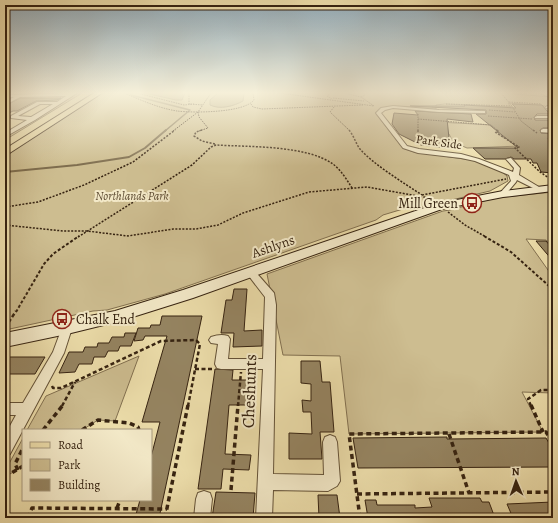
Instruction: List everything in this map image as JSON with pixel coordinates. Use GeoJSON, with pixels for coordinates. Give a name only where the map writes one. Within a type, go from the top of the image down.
{"type":"FeatureCollection","features":[{"type":"Feature","properties":{"kind":"main road"},"geometry":{"type":"LineString","coordinates":[[5,145],[50,117]]}},
{"type":"Feature","properties":{"kind":"main road"},"geometry":{"type":"LineString","coordinates":[[5,153],[61,117]]}},
{"type":"Feature","properties":{"kind":"street"},"geometry":{"type":"LineString","coordinates":[[17,117],[33,119]]}},
{"type":"Feature","properties":{"kind":"street"},"geometry":{"type":"LineString","coordinates":[[5,134],[36,117]]}},
{"type":"Feature","properties":{"kind":"street","name":"Park Side"},"geometry":{"type":"LineString","coordinates":[[381,117],[405,147],[418,151],[469,158],[495,166],[511,177],[547,189]]}},
{"type":"Feature","properties":{"kind":"street"},"geometry":{"type":"LineString","coordinates":[[541,132],[553,130]]}},
{"type":"Feature","properties":{"kind":"street"},"geometry":{"type":"LineString","coordinates":[[503,194],[514,181],[511,177],[516,175],[517,168],[509,159]]}},
{"type":"Feature","properties":{"kind":"street","name":"Ashlyns"},"geometry":{"type":"LineString","coordinates":[[5,340],[115,318],[440,206],[503,194],[547,189]]}},
{"type":"Feature","properties":{"kind":"street","name":"Cheshunts"},"geometry":{"type":"LineString","coordinates":[[250,272],[270,296],[271,305],[264,518]]}},
{"type":"Feature","properties":{"kind":"street"},"geometry":{"type":"LineString","coordinates":[[5,449],[58,353],[67,328]]}},
{"type":"Feature","properties":{"kind":"street"},"geometry":{"type":"LineString","coordinates":[[215,340],[224,339],[221,364],[269,364]]}},
{"type":"Feature","properties":{"kind":"street"},"geometry":{"type":"LineString","coordinates":[[5,409],[26,409]]}},
{"type":"Feature","properties":{"kind":"street"},"geometry":{"type":"LineString","coordinates":[[266,482],[328,483],[332,481],[330,442]]}},
{"type":"Feature","properties":{"kind":"street"},"geometry":{"type":"LineString","coordinates":[[202,518],[204,499]]}},
{"type":"Feature","properties":{"kind":"path"},"geometry":{"type":"LineString","coordinates":[[5,207],[38,202],[84,185],[126,165],[164,139],[191,117]]}},
{"type":"Feature","properties":{"kind":"path"},"geometry":{"type":"LineString","coordinates":[[199,117],[208,128],[196,132],[194,136],[202,141],[216,144],[285,150],[320,157],[333,163],[343,174],[352,188]]}},
{"type":"Feature","properties":{"kind":"path"},"geometry":{"type":"LineString","coordinates":[[336,117],[355,137],[359,148],[385,170],[421,195],[432,200]]}},
{"type":"Feature","properties":{"kind":"path"},"geometry":{"type":"LineString","coordinates":[[519,117],[521,122],[541,132]]}},
{"type":"Feature","properties":{"kind":"path"},"geometry":{"type":"LineString","coordinates":[[423,149],[422,138],[418,137],[418,119],[491,125],[499,132],[495,132],[504,138],[510,139],[519,147],[516,148],[540,172],[553,181]]}},
{"type":"Feature","properties":{"kind":"path"},"geometry":{"type":"LineString","coordinates":[[546,137],[553,141]]}},
{"type":"Feature","properties":{"kind":"path"},"geometry":{"type":"LineString","coordinates":[[5,328],[44,264],[53,254],[197,162],[210,147],[216,144]]}},
{"type":"Feature","properties":{"kind":"path"},"geometry":{"type":"LineString","coordinates":[[421,195],[511,177]]}},
{"type":"Feature","properties":{"kind":"path"},"geometry":{"type":"LineString","coordinates":[[5,225],[63,231],[87,231],[128,236],[174,229],[196,229],[218,225],[243,213],[309,192],[367,187],[429,198]]}},
{"type":"Feature","properties":{"kind":"path"},"geometry":{"type":"LineString","coordinates":[[446,210],[465,225],[511,252],[549,286],[553,292]]}},
{"type":"Feature","properties":{"kind":"path"},"geometry":{"type":"LineString","coordinates":[[54,379],[51,385],[53,388],[61,388],[160,341],[196,340],[200,344],[165,518]]}},
{"type":"Feature","properties":{"kind":"path"},"geometry":{"type":"LineString","coordinates":[[195,369],[215,369]]}},
{"type":"Feature","properties":{"kind":"path"},"geometry":{"type":"LineString","coordinates":[[231,490],[241,369]]}},
{"type":"Feature","properties":{"kind":"path"},"geometry":{"type":"LineString","coordinates":[[43,429],[64,403],[75,382]]}},
{"type":"Feature","properties":{"kind":"path"},"geometry":{"type":"LineString","coordinates":[[543,432],[528,399],[540,390],[553,390]]}},
{"type":"Feature","properties":{"kind":"path"},"geometry":{"type":"LineString","coordinates":[[84,429],[98,420],[129,423],[138,427],[139,429]]}},
{"type":"Feature","properties":{"kind":"path"},"geometry":{"type":"LineString","coordinates":[[360,518],[349,434],[546,432],[553,443]]}},
{"type":"Feature","properties":{"kind":"path"},"geometry":{"type":"LineString","coordinates":[[449,434],[469,493]]}},
{"type":"Feature","properties":{"kind":"path"},"geometry":{"type":"LineString","coordinates":[[18,470],[15,464],[22,449]]}},
{"type":"Feature","properties":{"kind":"path"},"geometry":{"type":"LineString","coordinates":[[5,477],[22,467]]}},
{"type":"Feature","properties":{"kind":"path"},"geometry":{"type":"LineString","coordinates":[[357,494],[553,493]]}},
{"type":"Feature","properties":{"kind":"path"},"geometry":{"type":"LineString","coordinates":[[117,508],[120,501]]}},
{"type":"Feature","properties":{"kind":"path"},"geometry":{"type":"LineString","coordinates":[[28,518],[32,508],[167,509]]}},
{"type":"Feature","properties":{"kind":"green space"},"geometry":{"type":"Polygon","coordinates":[[[37,117],[42,117],[5,140],[5,136],[37,117]]]}},
{"type":"Feature","properties":{"kind":"green space","name":"Northlands Park"},"geometry":{"type":"Polygon","coordinates":[[[64,117],[379,117],[403,148],[414,152],[472,160],[501,171],[507,176],[508,181],[490,191],[417,208],[403,209],[383,215],[376,220],[165,294],[107,310],[93,311],[5,330],[5,156],[64,117]]]}},
{"type":"Feature","properties":{"kind":"green space"},"geometry":{"type":"Polygon","coordinates":[[[420,121],[492,125],[501,132],[497,132],[504,138],[512,138],[521,146],[467,148],[453,142],[449,134],[421,130],[420,121]]]}},
{"type":"Feature","properties":{"kind":"green space"},"geometry":{"type":"Polygon","coordinates":[[[553,192],[553,246],[546,240],[526,239],[553,277],[553,393],[522,392],[543,432],[349,434],[340,356],[283,355],[267,274],[443,211],[495,198],[553,192]]]}},
{"type":"Feature","properties":{"kind":"green space"},"geometry":{"type":"Polygon","coordinates":[[[139,356],[115,421],[98,420],[84,429],[28,429],[46,396],[139,356]]]}},
{"type":"Feature","properties":{"kind":"green space"},"geometry":{"type":"Polygon","coordinates":[[[22,440],[22,467],[5,477],[5,471],[22,440]]]}},
{"type":"Feature","properties":{"kind":"building"},"geometry":{"type":"Polygon","coordinates":[[[393,117],[472,117],[473,122],[447,119],[449,138],[445,138],[447,148],[421,145],[399,134],[392,124],[393,117]]]}},
{"type":"Feature","properties":{"kind":"building"},"geometry":{"type":"Polygon","coordinates":[[[480,117],[534,117],[535,120],[553,120],[553,128],[543,128],[540,130],[541,133],[553,134],[553,173],[541,172],[537,163],[533,163],[531,159],[514,159],[511,157],[505,159],[485,159],[473,148],[518,148],[480,117]]]}},
{"type":"Feature","properties":{"kind":"building"},"geometry":{"type":"Polygon","coordinates":[[[536,241],[546,241],[553,249],[553,261],[536,241]]]}},
{"type":"Feature","properties":{"kind":"building"},"geometry":{"type":"Polygon","coordinates":[[[234,289],[247,289],[244,331],[262,330],[262,346],[233,347],[234,333],[221,333],[226,300],[232,300],[234,289]]]}},
{"type":"Feature","properties":{"kind":"building"},"geometry":{"type":"Polygon","coordinates":[[[162,316],[202,316],[159,518],[135,518],[140,501],[152,501],[152,453],[160,422],[142,422],[167,336],[145,336],[143,340],[134,341],[138,328],[150,328],[151,325],[160,325],[162,316]]]}},
{"type":"Feature","properties":{"kind":"building"},"geometry":{"type":"Polygon","coordinates":[[[125,333],[136,333],[131,346],[120,346],[118,351],[108,351],[105,357],[94,357],[92,364],[79,364],[75,372],[59,373],[69,352],[83,352],[85,347],[97,347],[98,343],[109,343],[112,337],[124,337],[125,333]]]}},
{"type":"Feature","properties":{"kind":"building"},"geometry":{"type":"Polygon","coordinates":[[[5,357],[45,357],[35,374],[5,374],[5,357]]]}},
{"type":"Feature","properties":{"kind":"building"},"geometry":{"type":"Polygon","coordinates":[[[301,361],[320,361],[322,382],[330,382],[334,432],[320,432],[322,459],[289,459],[289,433],[312,434],[311,412],[303,412],[302,400],[311,401],[311,384],[301,383],[301,361]]]}},
{"type":"Feature","properties":{"kind":"building"},"geometry":{"type":"Polygon","coordinates":[[[215,369],[233,370],[232,380],[254,380],[252,405],[229,405],[225,454],[251,455],[249,470],[223,469],[221,489],[198,489],[215,369]]]}},
{"type":"Feature","properties":{"kind":"building"},"geometry":{"type":"Polygon","coordinates":[[[447,437],[447,439],[546,438],[553,450],[553,467],[358,468],[353,438],[447,437]]]}},
{"type":"Feature","properties":{"kind":"building"},"geometry":{"type":"Polygon","coordinates":[[[216,492],[255,493],[253,518],[212,518],[216,492]]]}},
{"type":"Feature","properties":{"kind":"building"},"geometry":{"type":"Polygon","coordinates":[[[318,495],[337,495],[340,518],[319,518],[318,495]]]}},
{"type":"Feature","properties":{"kind":"building"},"geometry":{"type":"Polygon","coordinates":[[[429,498],[480,498],[482,502],[489,502],[495,518],[368,518],[365,500],[376,500],[377,505],[415,505],[415,508],[432,507],[429,498]]]}},
{"type":"Feature","properties":{"kind":"building"},"geometry":{"type":"Polygon","coordinates":[[[553,502],[553,518],[513,518],[507,504],[553,502]]]}},
{"type":"Feature","properties":{"kind":"waterway"},"geometry":{"type":"LineString","coordinates":[[165,131],[181,117]]}},
{"type":"Feature","properties":{"kind":"waterway"},"geometry":{"type":"LineString","coordinates":[[5,172],[77,165],[129,157],[145,148],[166,130]]}},
{"type":"Feature","properties":{"kind":"place","name":"Mill Green"},"geometry":{"type":"Point","coordinates":[472,203]}},
{"type":"Feature","properties":{"kind":"place","name":"Chalk End"},"geometry":{"type":"Point","coordinates":[62,319]}}]}
